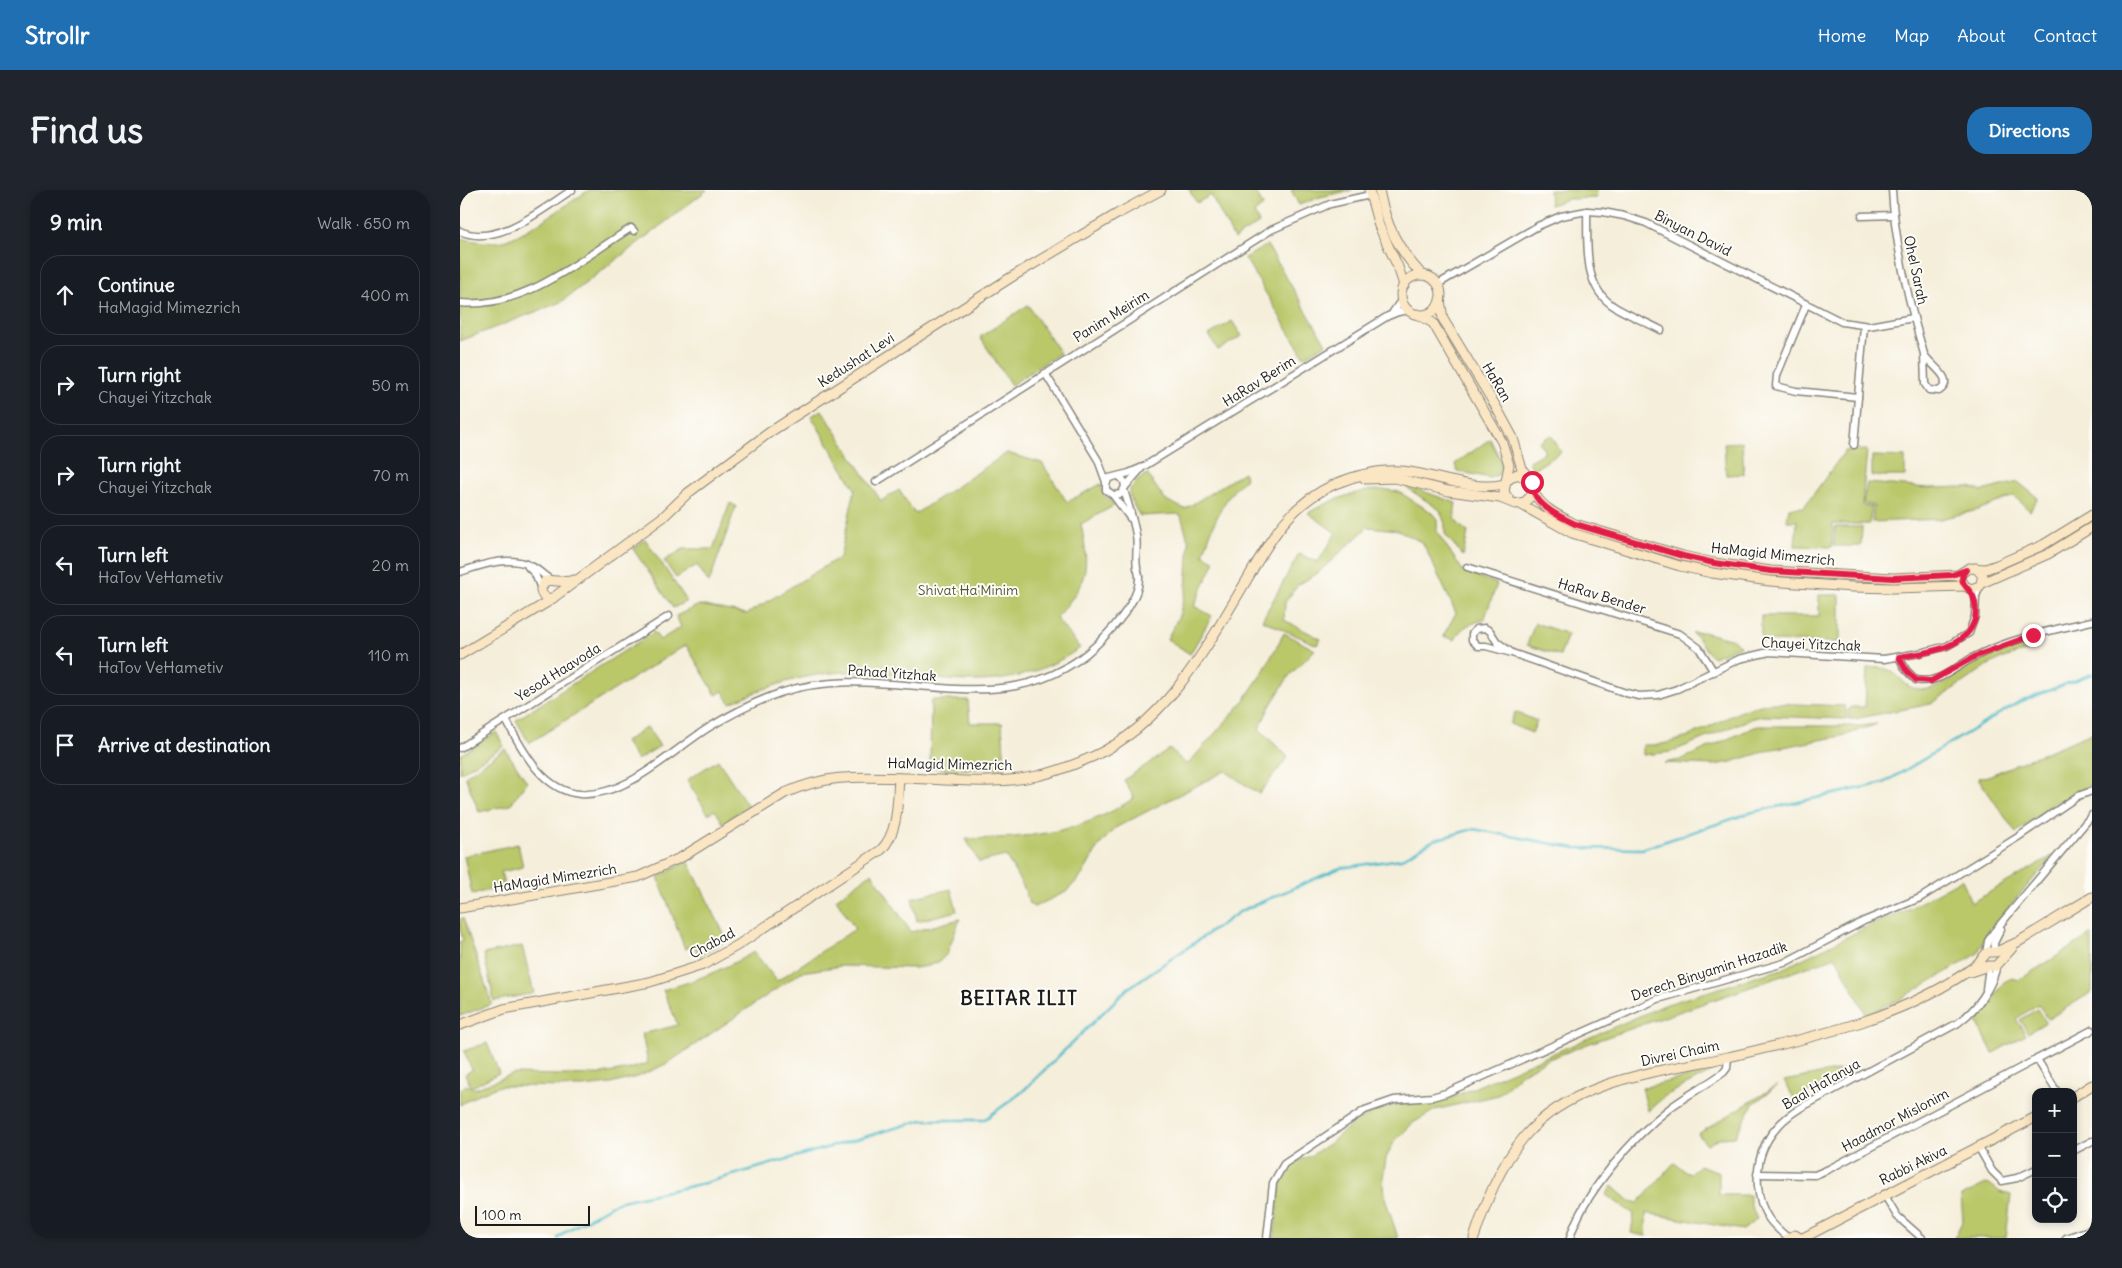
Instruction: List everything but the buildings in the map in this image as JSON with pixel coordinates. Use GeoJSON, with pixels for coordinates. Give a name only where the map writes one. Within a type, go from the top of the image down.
{"type":"FeatureCollection","features":[{"type":"Feature","properties":{"kind":"street"},"geometry":{"type":"LineString","coordinates":[[460,232],[480,236],[499,232],[520,223],[572,190]]}},
{"type":"Feature","properties":{"kind":"street","name":"Kedushat Levi"},"geometry":{"type":"LineString","coordinates":[[460,655],[555,596],[663,517],[688,493],[770,432],[1010,278],[1161,190]]}},
{"type":"Feature","properties":{"kind":"street"},"geometry":{"type":"LineString","coordinates":[[1370,193],[1379,226],[1404,285],[1402,299],[1413,312],[1427,314],[1433,310],[1440,300],[1438,284],[1431,278],[1422,275],[1405,256],[1396,242],[1388,223],[1379,190]]}},
{"type":"Feature","properties":{"kind":"street","name":"Ohel Sarah"},"geometry":{"type":"LineString","coordinates":[[1892,190],[1902,275],[1924,354],[1928,362],[1944,376],[1946,383],[1939,391],[1929,390],[1925,384],[1924,354]]}},
{"type":"Feature","properties":{"kind":"street","name":"Panim Meirim"},"geometry":{"type":"LineString","coordinates":[[876,482],[1271,230],[1330,204],[1370,193]]}},
{"type":"Feature","properties":{"kind":"street"},"geometry":{"type":"LineString","coordinates":[[1587,212],[1590,274],[1598,292],[1615,307],[1661,330]]}},
{"type":"Feature","properties":{"kind":"street","name":"Binyan David"},"geometry":{"type":"LineString","coordinates":[[1438,284],[1538,226],[1562,216],[1587,212],[1611,213],[1646,223],[1842,322],[1864,326],[1913,318]]}},
{"type":"Feature","properties":{"kind":"street"},"geometry":{"type":"LineString","coordinates":[[1862,216],[1894,215]]}},
{"type":"Feature","properties":{"kind":"street"},"geometry":{"type":"LineString","coordinates":[[460,302],[489,302],[522,294],[590,255],[631,228],[634,231]]}},
{"type":"Feature","properties":{"kind":"street"},"geometry":{"type":"LineString","coordinates":[[1404,285],[1412,278],[1422,275]]}},
{"type":"Feature","properties":{"kind":"street","name":"HaRav Berim"},"geometry":{"type":"LineString","coordinates":[[1388,316],[1402,299]]}},
{"type":"Feature","properties":{"kind":"street","name":"HaRan"},"geometry":{"type":"LineString","coordinates":[[1440,300],[1443,319],[1508,430],[1520,462],[1529,479]]}},
{"type":"Feature","properties":{"kind":"street"},"geometry":{"type":"LineString","coordinates":[[1806,305],[1777,375],[1776,386],[1796,391],[1858,397]]}},
{"type":"Feature","properties":{"kind":"street","name":"HaRav Berim"},"geometry":{"type":"LineString","coordinates":[[1117,476],[1143,468],[1388,316],[1398,312],[1413,312]]}},
{"type":"Feature","properties":{"kind":"street","name":"HaRan"},"geometry":{"type":"LineString","coordinates":[[1413,312],[1432,323],[1498,435],[1509,465],[1505,482]]}},
{"type":"Feature","properties":{"kind":"street"},"geometry":{"type":"LineString","coordinates":[[1854,445],[1864,326]]}},
{"type":"Feature","properties":{"kind":"street"},"geometry":{"type":"LineString","coordinates":[[1045,373],[1098,460],[1104,473],[1106,490],[1113,495],[1121,494],[1125,489],[1124,481],[1098,460]]}},
{"type":"Feature","properties":{"kind":"street","name":"HaRav Berim"},"geometry":{"type":"LineString","coordinates":[[1125,489],[1143,468]]}},
{"type":"Feature","properties":{"kind":"street","name":"HaMagid Mimezrich"},"geometry":{"type":"LineString","coordinates":[[460,908],[638,877],[682,857],[737,821],[801,786],[831,778],[848,776],[996,780],[1036,777],[1096,755],[1132,734],[1158,711],[1192,669],[1276,532],[1288,516],[1308,499],[1335,484],[1370,473],[1395,470],[1470,484],[1490,486],[1505,482]]}},
{"type":"Feature","properties":{"kind":"street"},"geometry":{"type":"LineString","coordinates":[[1517,474],[1529,479],[1533,491],[1529,500],[1516,503],[1505,496],[1505,482],[1517,474]]}},
{"type":"Feature","properties":{"kind":"street"},"geometry":{"type":"LineString","coordinates":[[1106,484],[1108,478],[1117,476]]}},
{"type":"Feature","properties":{"kind":"street","name":"HaMagid Mimezrich"},"geometry":{"type":"LineString","coordinates":[[1335,484],[1365,478],[1395,478],[1449,491],[1500,498],[1516,503],[1572,533],[1680,566],[1712,573],[1770,581],[1852,587],[1966,587]]}},
{"type":"Feature","properties":{"kind":"street","name":"Pahad Yitzhak"},"geometry":{"type":"LineString","coordinates":[[506,720],[528,759],[550,782],[571,793],[594,794],[619,788],[728,716],[759,701],[785,692],[820,685],[852,682],[983,691],[1022,686],[1037,681],[1074,664],[1087,655],[1122,618],[1130,604],[1139,577],[1136,535],[1125,489]]}},
{"type":"Feature","properties":{"kind":"street","name":"HaMagid Mimezrich"},"geometry":{"type":"LineString","coordinates":[[1533,491],[1541,503],[1575,524],[1683,556],[1714,563],[1771,571],[1861,577],[1934,577],[1958,575],[1966,570]]}},
{"type":"Feature","properties":{"kind":"street","name":"Pahad Yitzhak"},"geometry":{"type":"LineString","coordinates":[[1113,495],[1131,519]]}},
{"type":"Feature","properties":{"kind":"street"},"geometry":{"type":"LineString","coordinates":[[1975,603],[1962,576],[1966,570],[1997,565],[2043,545],[2092,515]]}},
{"type":"Feature","properties":{"kind":"street"},"geometry":{"type":"LineString","coordinates":[[1966,587],[1973,589],[2048,554],[2092,527]]}},
{"type":"Feature","properties":{"kind":"street"},"geometry":{"type":"LineString","coordinates":[[460,572],[496,562],[523,563],[532,566],[553,581],[558,588],[555,596],[544,596],[532,570],[523,563]]}},
{"type":"Feature","properties":{"kind":"street","name":"HaRav Bender"},"geometry":{"type":"LineString","coordinates":[[1467,567],[1680,634],[1698,648],[1714,672]]}},
{"type":"Feature","properties":{"kind":"street"},"geometry":{"type":"LineString","coordinates":[[1976,568],[1982,573],[1981,585]]}},
{"type":"Feature","properties":{"kind":"street","name":"Kedushat Levi"},"geometry":{"type":"LineString","coordinates":[[553,581],[568,582],[581,576]]}},
{"type":"Feature","properties":{"kind":"street"},"geometry":{"type":"LineString","coordinates":[[541,590],[545,582],[553,581]]}},
{"type":"Feature","properties":{"kind":"street","name":"Chayei Yitzchak"},"geometry":{"type":"LineString","coordinates":[[1486,646],[1639,696],[1658,695],[1678,689],[1748,656],[1769,652],[1884,659],[1947,646],[1965,636],[1974,622],[1977,592],[1981,585]]}},
{"type":"Feature","properties":{"kind":"street","name":"Kedushat Levi"},"geometry":{"type":"LineString","coordinates":[[526,614],[535,603],[541,590]]}},
{"type":"Feature","properties":{"kind":"street","name":"Yesod Haavoda"},"geometry":{"type":"LineString","coordinates":[[460,748],[669,616]]}},
{"type":"Feature","properties":{"kind":"street"},"geometry":{"type":"LineString","coordinates":[[1899,657],[1906,670],[1916,680],[1931,681],[1993,649],[2033,635],[2092,620]]}},
{"type":"Feature","properties":{"kind":"street"},"geometry":{"type":"LineString","coordinates":[[1479,628],[1485,628],[1490,631],[1492,637],[1486,646],[1480,647],[1475,645],[1472,640],[1472,634],[1479,628]]}},
{"type":"Feature","properties":{"kind":"street","name":"Chayei Yitzchak"},"geometry":{"type":"LineString","coordinates":[[1492,637],[1512,653]]}},
{"type":"Feature","properties":{"kind":"street","name":"Chabad"},"geometry":{"type":"LineString","coordinates":[[460,1025],[504,1008],[650,982],[697,968],[718,958],[881,850],[891,834],[896,817],[899,778]]}},
{"type":"Feature","properties":{"kind":"street","name":"Derech Binyamin Hazadik"},"geometry":{"type":"LineString","coordinates":[[1267,1238],[1273,1183],[1284,1164],[1365,1110],[1394,1100],[1432,1097],[1446,1093],[1658,999],[1784,963],[1864,921],[1920,898],[2018,838],[2078,796],[2092,791]]}},
{"type":"Feature","properties":{"kind":"street","name":"Baal HaTanya"},"geometry":{"type":"LineString","coordinates":[[1788,1238],[1769,1218],[1762,1205],[1757,1174],[1763,1146],[1775,1128],[1790,1114],[1958,1023],[1967,1016],[1983,997],[1988,981],[1994,943],[2005,921],[2092,815]]}},
{"type":"Feature","properties":{"kind":"street","name":"Divrei Chaim"},"geometry":{"type":"LineString","coordinates":[[1474,1238],[1493,1185],[1501,1169],[1525,1136],[1554,1111],[1572,1100],[1618,1081],[1728,1056],[1862,1022],[1920,998],[1992,959],[2092,897]]}},
{"type":"Feature","properties":{"kind":"street","name":"Haadmor Mislonim"},"geometry":{"type":"LineString","coordinates":[[1757,1174],[1815,1175],[1829,1169],[2092,1030]]}},
{"type":"Feature","properties":{"kind":"street"},"geometry":{"type":"LineString","coordinates":[[1570,1238],[1584,1205],[1631,1146],[1669,1109],[1724,1072],[1728,1056]]}},
{"type":"Feature","properties":{"kind":"street"},"geometry":{"type":"LineString","coordinates":[[2037,1059],[2055,1088]]}},
{"type":"Feature","properties":{"kind":"street"},"geometry":{"type":"LineString","coordinates":[[2077,1094],[2092,1085]]}},
{"type":"Feature","properties":{"kind":"street","name":"Rabbi Akiva"},"geometry":{"type":"LineString","coordinates":[[1802,1238],[2032,1119]]}},
{"type":"Feature","properties":{"kind":"street"},"geometry":{"type":"LineString","coordinates":[[2077,1149],[2092,1141]]}},
{"type":"Feature","properties":{"kind":"street"},"geometry":{"type":"LineString","coordinates":[[1979,1148],[1992,1171],[2002,1180],[2017,1178],[2032,1171]]}},
{"type":"Feature","properties":{"kind":"street"},"geometry":{"type":"LineString","coordinates":[[1884,1194],[1897,1216],[1922,1238]]}},
{"type":"Feature","properties":{"kind":"street"},"geometry":{"type":"LineString","coordinates":[[2066,1238],[2092,1229]]}},
{"type":"Feature","properties":{"kind":"street"},"geometry":{"type":"LineString","coordinates":[[1788,1238],[1795,1235],[1802,1238]]}},
{"type":"Feature","properties":{"kind":"green space"},"geometry":{"type":"Polygon","coordinates":[[[589,190],[707,190],[561,302],[460,341],[460,238],[489,242],[507,240],[531,228],[589,190]]]}},
{"type":"Feature","properties":{"kind":"green space"},"geometry":{"type":"Polygon","coordinates":[[[1189,190],[1255,190],[1263,206],[1254,213],[1259,223],[1234,239],[1211,195],[1197,203],[1189,190]]]}},
{"type":"Feature","properties":{"kind":"green space"},"geometry":{"type":"Polygon","coordinates":[[[1291,190],[1352,190],[1320,197],[1299,205],[1291,190]]]}},
{"type":"Feature","properties":{"kind":"green space"},"geometry":{"type":"Polygon","coordinates":[[[1549,190],[1596,190],[1597,198],[1568,199],[1550,205],[1549,190]]]}},
{"type":"Feature","properties":{"kind":"green space"},"geometry":{"type":"Polygon","coordinates":[[[1267,245],[1326,344],[1304,357],[1245,258],[1267,245]]]}},
{"type":"Feature","properties":{"kind":"green space"},"geometry":{"type":"Polygon","coordinates":[[[1028,305],[1060,353],[1011,385],[980,337],[1028,305]]]}},
{"type":"Feature","properties":{"kind":"green space"},"geometry":{"type":"Polygon","coordinates":[[[1232,321],[1242,336],[1218,350],[1209,335],[1232,321]]]}},
{"type":"Feature","properties":{"kind":"green space","name":"Shivat Ha'Minim"},"geometry":{"type":"Polygon","coordinates":[[[822,410],[881,501],[899,490],[915,514],[1007,453],[1042,463],[1067,502],[1101,484],[1103,494],[1115,505],[1081,524],[1085,553],[1084,574],[1075,594],[1056,618],[1080,648],[1052,664],[1025,674],[999,680],[948,680],[863,672],[828,673],[778,684],[730,703],[723,691],[716,695],[686,645],[529,743],[516,720],[654,632],[660,640],[681,627],[676,616],[699,605],[747,614],[840,557],[855,489],[811,416],[822,410]]]}},
{"type":"Feature","properties":{"kind":"green space"},"geometry":{"type":"Polygon","coordinates":[[[1551,435],[1561,452],[1533,470],[1529,461],[1545,452],[1539,442],[1551,435]]]}},
{"type":"Feature","properties":{"kind":"green space"},"geometry":{"type":"Polygon","coordinates":[[[1490,439],[1502,463],[1499,474],[1490,478],[1457,471],[1455,464],[1490,439]]]}},
{"type":"Feature","properties":{"kind":"green space"},"geometry":{"type":"Polygon","coordinates":[[[1742,442],[1744,474],[1726,475],[1724,443],[1742,442]]]}},
{"type":"Feature","properties":{"kind":"green space"},"geometry":{"type":"Polygon","coordinates":[[[1867,450],[1862,505],[1872,507],[1869,524],[1833,524],[1832,547],[1795,546],[1797,521],[1787,521],[1789,508],[1804,507],[1845,451],[1867,450]]]}},
{"type":"Feature","properties":{"kind":"green space"},"geometry":{"type":"Polygon","coordinates":[[[1872,456],[1905,457],[1905,476],[1872,476],[1872,456]]]}},
{"type":"Feature","properties":{"kind":"green space"},"geometry":{"type":"Polygon","coordinates":[[[1244,472],[1246,478],[1224,504],[1203,554],[1215,561],[1194,606],[1212,616],[1190,654],[1167,639],[1179,616],[1186,589],[1189,543],[1181,516],[1177,514],[1140,516],[1130,497],[1131,488],[1147,474],[1165,500],[1185,509],[1244,472]]]}},
{"type":"Feature","properties":{"kind":"green space"},"geometry":{"type":"Polygon","coordinates":[[[2018,482],[2038,498],[2030,511],[2014,496],[1978,510],[1940,519],[1872,522],[1874,506],[1863,503],[1867,483],[1928,488],[1969,487],[1982,491],[2018,482]]]}},
{"type":"Feature","properties":{"kind":"green space"},"geometry":{"type":"Polygon","coordinates":[[[1400,483],[1456,503],[1456,520],[1468,532],[1463,556],[1445,534],[1445,524],[1440,510],[1400,483]]]}},
{"type":"Feature","properties":{"kind":"green space"},"geometry":{"type":"Polygon","coordinates":[[[1369,490],[1399,492],[1431,512],[1437,519],[1437,532],[1463,571],[1497,584],[1484,620],[1470,624],[1457,635],[1455,640],[1443,636],[1456,613],[1423,543],[1398,530],[1368,527],[1318,573],[1298,585],[1285,602],[1284,620],[1321,639],[1317,645],[1262,620],[1299,554],[1318,562],[1336,533],[1308,513],[1338,499],[1369,490]]]}},
{"type":"Feature","properties":{"kind":"green space"},"geometry":{"type":"Polygon","coordinates":[[[730,503],[736,506],[709,583],[697,565],[676,578],[664,561],[683,549],[713,549],[730,503]]]}},
{"type":"Feature","properties":{"kind":"green space"},"geometry":{"type":"Polygon","coordinates":[[[1835,527],[1862,527],[1861,546],[1834,546],[1835,527]]]}},
{"type":"Feature","properties":{"kind":"green space"},"geometry":{"type":"Polygon","coordinates":[[[645,539],[687,601],[673,608],[633,549],[645,539]]]}},
{"type":"Feature","properties":{"kind":"green space"},"geometry":{"type":"Polygon","coordinates":[[[1819,595],[1840,595],[1840,642],[1761,641],[1761,616],[1819,616],[1819,595]]]}},
{"type":"Feature","properties":{"kind":"green space"},"geometry":{"type":"Polygon","coordinates":[[[1535,623],[1568,634],[1560,656],[1527,645],[1535,623]]]}},
{"type":"Feature","properties":{"kind":"green space"},"geometry":{"type":"Polygon","coordinates":[[[1703,632],[1734,640],[1740,646],[1714,657],[1692,633],[1703,632]]]}},
{"type":"Feature","properties":{"kind":"green space"},"geometry":{"type":"Polygon","coordinates":[[[1284,633],[1315,650],[1289,676],[1270,706],[1259,729],[1288,757],[1259,794],[1225,771],[1115,828],[1098,847],[1083,874],[1066,892],[1034,907],[1029,904],[1025,890],[1006,856],[979,862],[966,839],[1032,835],[1074,827],[1114,810],[1134,798],[1124,780],[1170,749],[1187,765],[1242,703],[1263,672],[1284,633]]]}},
{"type":"Feature","properties":{"kind":"green space"},"geometry":{"type":"Polygon","coordinates":[[[2041,639],[2042,643],[2034,649],[2000,659],[1931,704],[1849,719],[1848,710],[1852,707],[1865,707],[1867,668],[1887,669],[1910,687],[1929,689],[1939,686],[1985,657],[2023,643],[2041,639]]]}},
{"type":"Feature","properties":{"kind":"green space"},"geometry":{"type":"Polygon","coordinates":[[[931,700],[968,700],[970,723],[1002,723],[1005,768],[956,770],[930,768],[931,700]]]}},
{"type":"Feature","properties":{"kind":"green space"},"geometry":{"type":"Polygon","coordinates":[[[1772,703],[1845,706],[1847,719],[1763,716],[1753,718],[1671,752],[1643,755],[1643,745],[1677,740],[1739,712],[1755,706],[1772,703]]]}},
{"type":"Feature","properties":{"kind":"green space"},"geometry":{"type":"Polygon","coordinates":[[[1515,712],[1537,721],[1532,733],[1510,724],[1515,712]]]}},
{"type":"Feature","properties":{"kind":"green space"},"geometry":{"type":"Polygon","coordinates":[[[1877,724],[1846,735],[1773,749],[1731,762],[1714,765],[1664,763],[1680,760],[1757,726],[1860,726],[1877,724]]]}},
{"type":"Feature","properties":{"kind":"green space"},"geometry":{"type":"Polygon","coordinates":[[[647,727],[660,746],[637,760],[625,742],[647,727]]]}},
{"type":"Feature","properties":{"kind":"green space"},"geometry":{"type":"Polygon","coordinates":[[[496,732],[504,746],[460,773],[460,755],[496,732]]]}},
{"type":"Feature","properties":{"kind":"green space"},"geometry":{"type":"Polygon","coordinates":[[[2092,733],[2092,784],[2052,805],[2016,833],[1978,778],[1988,776],[2092,733]]]}},
{"type":"Feature","properties":{"kind":"green space"},"geometry":{"type":"Polygon","coordinates":[[[505,749],[527,782],[510,805],[479,812],[465,776],[505,749]]]}},
{"type":"Feature","properties":{"kind":"green space"},"geometry":{"type":"Polygon","coordinates":[[[718,760],[748,806],[723,823],[715,810],[708,814],[687,780],[718,760]]]}},
{"type":"Feature","properties":{"kind":"green space"},"geometry":{"type":"Polygon","coordinates":[[[518,844],[523,867],[501,872],[505,887],[472,894],[464,856],[518,844]]]}},
{"type":"Feature","properties":{"kind":"green space"},"geometry":{"type":"Polygon","coordinates":[[[2054,855],[1989,930],[1977,954],[1897,1001],[1866,1014],[1836,957],[1590,1043],[1549,1059],[1522,1073],[1498,1095],[1435,1110],[1413,1123],[1394,1142],[1386,1158],[1383,1178],[1386,1201],[1398,1238],[1274,1238],[1280,1189],[1285,1173],[1296,1162],[1312,1155],[1354,1123],[1379,1109],[1400,1104],[1448,1099],[1667,1004],[1782,969],[1875,923],[1903,912],[1962,879],[1971,903],[2054,855]]]}},
{"type":"Feature","properties":{"kind":"green space"},"geometry":{"type":"Polygon","coordinates":[[[688,861],[727,940],[699,956],[694,945],[685,949],[658,877],[688,861]]]}},
{"type":"Feature","properties":{"kind":"green space"},"geometry":{"type":"Polygon","coordinates":[[[872,873],[911,932],[960,919],[947,954],[940,961],[928,966],[915,968],[842,966],[801,972],[668,1063],[640,1076],[611,1084],[583,1087],[500,1086],[478,1094],[460,1105],[460,1090],[466,1085],[471,1087],[465,1074],[472,1070],[464,1051],[487,1043],[499,1073],[472,1087],[474,1089],[513,1074],[602,1074],[630,1069],[648,1063],[642,1034],[678,1025],[663,990],[710,974],[754,952],[777,981],[855,929],[836,899],[872,873]]]}},
{"type":"Feature","properties":{"kind":"green space"},"geometry":{"type":"Polygon","coordinates":[[[951,889],[957,911],[917,921],[912,898],[951,889]]]}},
{"type":"Feature","properties":{"kind":"green space"},"geometry":{"type":"Polygon","coordinates":[[[463,918],[492,1004],[460,1016],[460,942],[463,940],[460,919],[463,918]]]}},
{"type":"Feature","properties":{"kind":"green space"},"geometry":{"type":"Polygon","coordinates":[[[2092,934],[2092,992],[2048,1019],[2038,1004],[2016,1019],[2026,1035],[1993,1053],[1977,1022],[2004,982],[2012,978],[2019,980],[2092,934]]]}},
{"type":"Feature","properties":{"kind":"green space"},"geometry":{"type":"Polygon","coordinates":[[[522,946],[534,993],[494,1001],[484,954],[522,946]]]}},
{"type":"Feature","properties":{"kind":"green space"},"geometry":{"type":"Polygon","coordinates":[[[2037,1009],[2046,1022],[2028,1033],[2020,1020],[2037,1009]]]}},
{"type":"Feature","properties":{"kind":"green space"},"geometry":{"type":"Polygon","coordinates":[[[1856,1067],[1795,1100],[1784,1081],[1856,1067]]]}},
{"type":"Feature","properties":{"kind":"green space"},"geometry":{"type":"Polygon","coordinates":[[[1715,1070],[1665,1096],[1648,1111],[1642,1088],[1715,1070]]]}},
{"type":"Feature","properties":{"kind":"green space"},"geometry":{"type":"Polygon","coordinates":[[[1778,1085],[1753,1104],[1735,1137],[1719,1138],[1707,1145],[1698,1134],[1778,1085]]]}},
{"type":"Feature","properties":{"kind":"green space"},"geometry":{"type":"Polygon","coordinates":[[[1674,1163],[1690,1174],[1699,1165],[1719,1172],[1719,1195],[1750,1195],[1750,1204],[1757,1219],[1743,1230],[1646,1213],[1646,1236],[1631,1233],[1634,1214],[1606,1195],[1612,1186],[1628,1200],[1638,1203],[1674,1163]]]}},
{"type":"Feature","properties":{"kind":"green space"},"geometry":{"type":"Polygon","coordinates":[[[1988,1183],[2000,1192],[2011,1195],[2006,1238],[1954,1238],[1963,1220],[1961,1196],[1988,1183]]]}},
{"type":"Feature","properties":{"kind":"waterway"},"geometry":{"type":"LineString","coordinates":[[558,1238],[617,1202],[705,1183],[923,1120],[984,1120],[1022,1092],[1127,989],[1241,911],[1340,868],[1401,859],[1434,840],[1473,829],[1575,848],[1642,849],[1753,812],[1884,783],[2019,702],[2092,674]]}},
{"type":"Feature","properties":{"kind":"district","name":"BEITAR ILIT"},"geometry":{"type":"Point","coordinates":[1019,998]}},
{"type":"Feature","properties":{"kind":"route"},"geometry":{"type":"LineString","coordinates":[[1532,482],[1533,491],[1541,503],[1575,524],[1683,556],[1714,563],[1771,571],[1853,577],[1934,577],[1958,575],[1966,570],[1963,573],[1962,580],[1974,597],[1976,611],[1969,633],[1947,646],[1899,657],[1906,670],[1916,680],[1924,682],[1938,679],[1976,656],[2033,635]]}}]}
